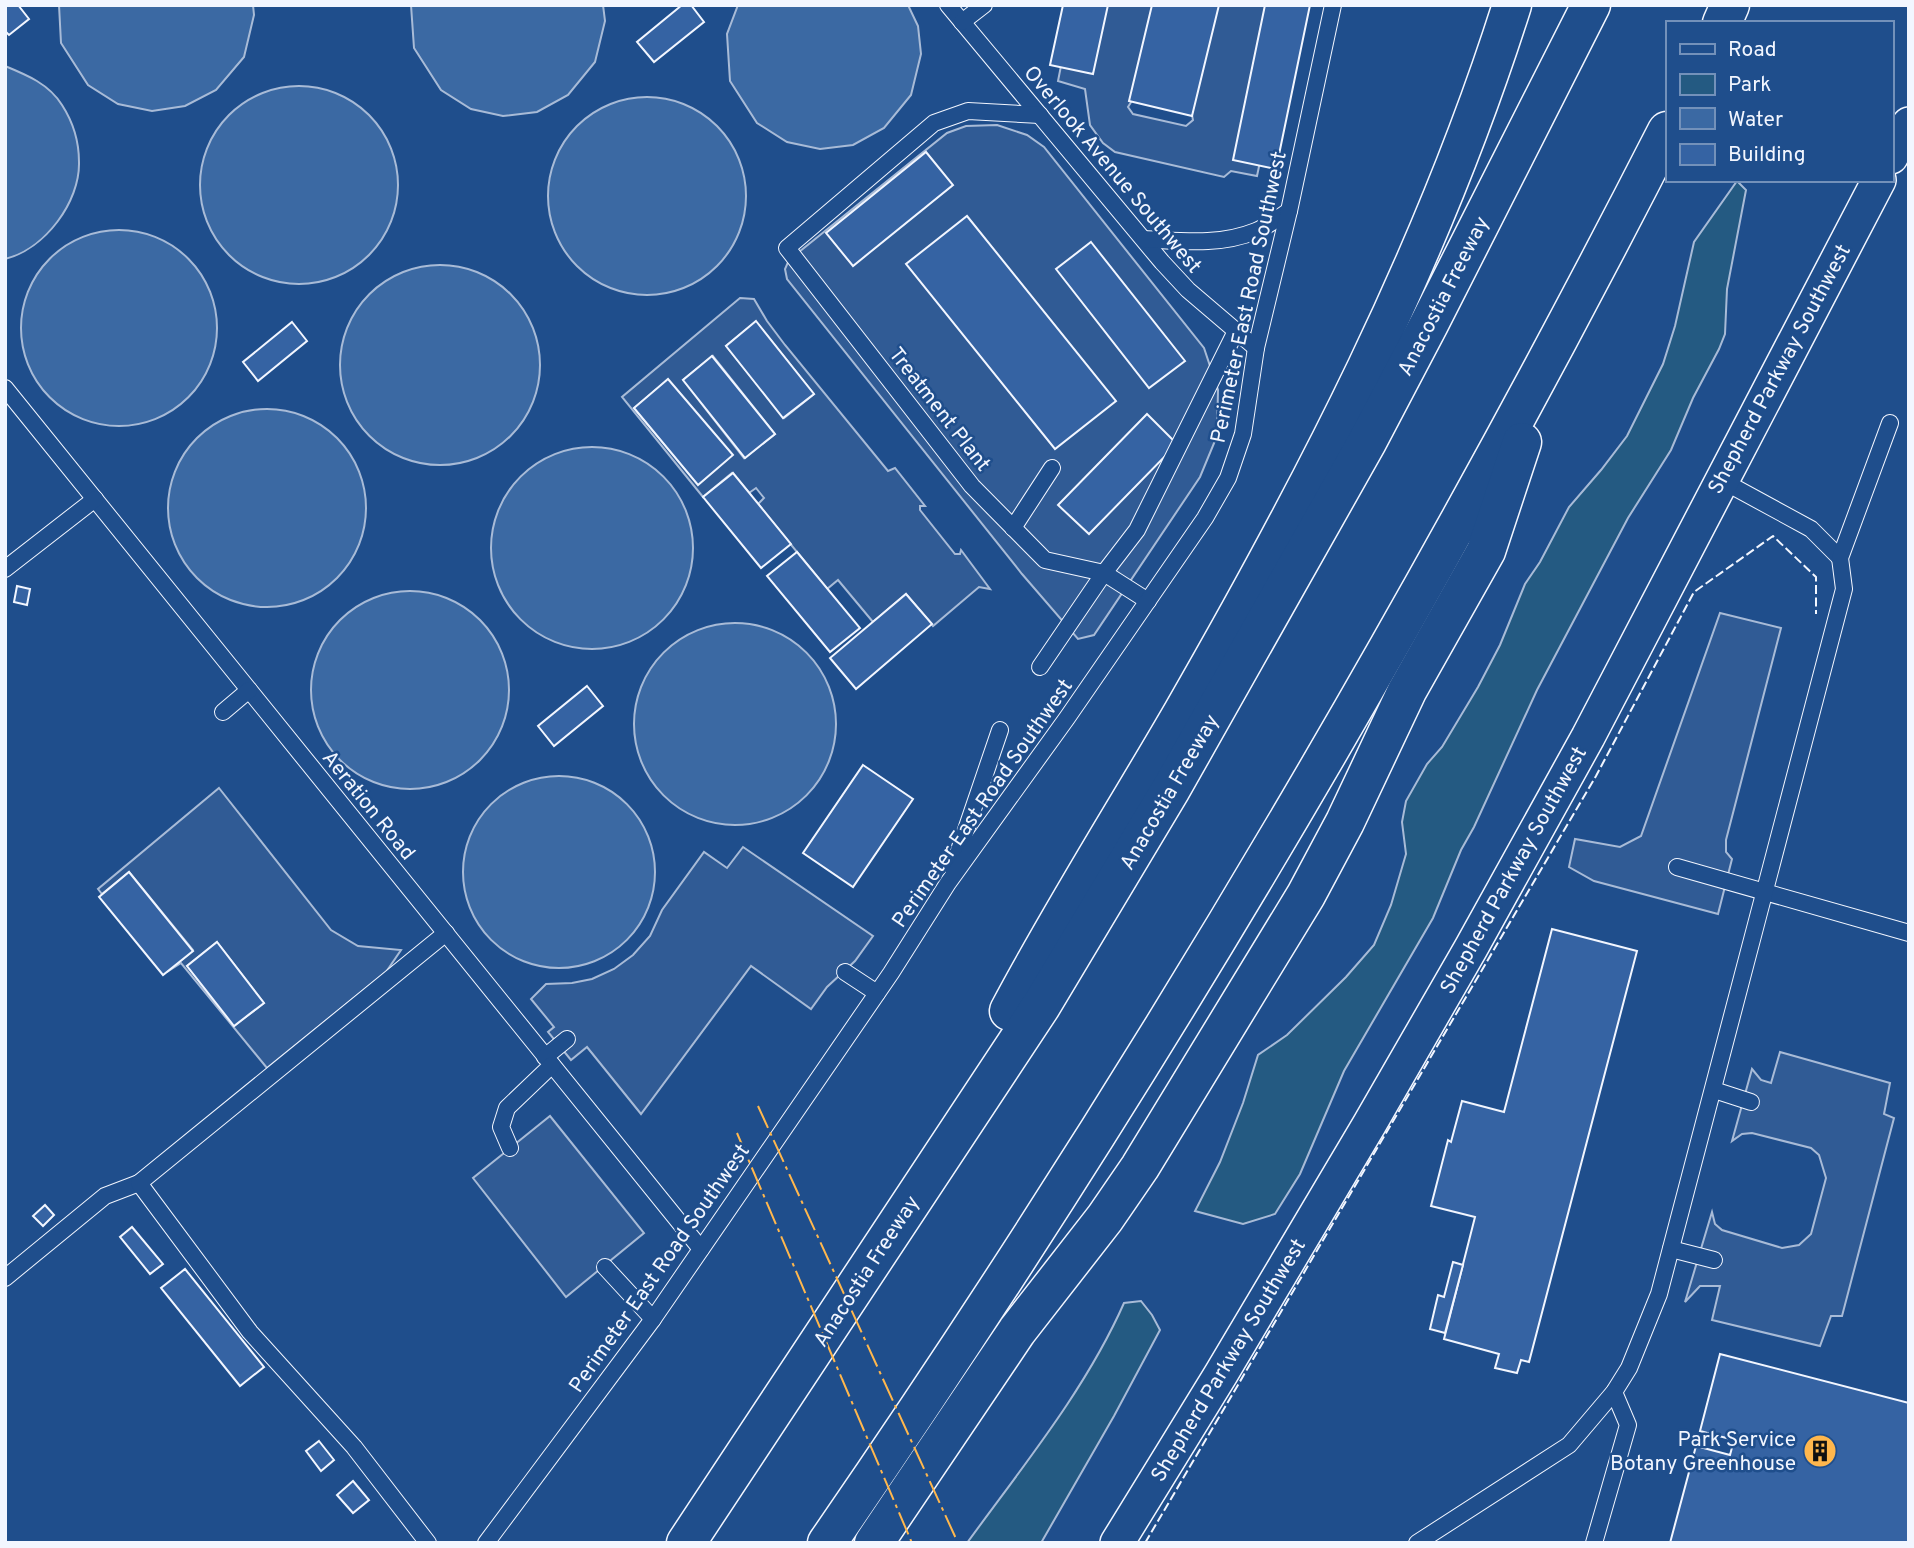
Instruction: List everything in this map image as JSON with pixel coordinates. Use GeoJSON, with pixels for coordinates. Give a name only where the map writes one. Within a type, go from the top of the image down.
{"type":"FeatureCollection","features":[{"type":"Feature","properties":{"kind":"highway"},"geometry":{"type":"LineString","coordinates":[[887,1238],[1017,995],[1183,712],[1314,477],[1373,358],[1426,238],[1474,116],[1512,5]]}},
{"type":"Feature","properties":{"kind":"highway","name":"Anacostia Freeway"},"geometry":{"type":"LineString","coordinates":[[687,1543],[1041,1006],[1237,674],[1429,324],[1591,5]]}},
{"type":"Feature","properties":{"kind":"highway"},"geometry":{"type":"LineString","coordinates":[[1723,21],[1730,5]]}},
{"type":"Feature","properties":{"kind":"highway"},"geometry":{"type":"LineString","coordinates":[[827,1543],[945,1369],[1229,919],[1362,694],[1557,340],[1666,133]]}},
{"type":"Feature","properties":{"kind":"highway"},"geometry":{"type":"LineString","coordinates":[[873,1543],[1017,1331],[1105,1218],[1140,1167],[1307,895],[1345,822],[1401,702],[1486,551],[1557,340]]}},
{"type":"Feature","properties":{"kind":"street"},"geometry":{"type":"LineString","coordinates":[[1893,153],[1909,124]]}},
{"type":"Feature","properties":{"kind":"street","name":"Shepherd Parkway Southwest"},"geometry":{"type":"LineString","coordinates":[[1117,1543],[1236,1350],[1471,947],[1588,737],[1878,182]]}},
{"type":"Feature","properties":{"kind":"lane","name":"Overlook Avenue Southwest"},"geometry":{"type":"LineString","coordinates":[[948,5],[1188,290],[1256,348]]}},
{"type":"Feature","properties":{"kind":"lane"},"geometry":{"type":"LineString","coordinates":[[962,22],[984,5]]}},
{"type":"Feature","properties":{"kind":"lane","name":"Perimeter East Road Southwest"},"geometry":{"type":"LineString","coordinates":[[485,1543],[653,1319],[877,993],[948,883],[1205,518],[1228,478],[1243,433],[1256,348],[1289,211],[1333,5]]}},
{"type":"Feature","properties":{"kind":"lane","name":"Treatment Plant"},"geometry":{"type":"LineString","coordinates":[[1040,115],[968,111],[934,123],[787,248],[972,486],[1045,560],[1104,573]]}},
{"type":"Feature","properties":{"kind":"lane"},"geometry":{"type":"LineString","coordinates":[[1144,239],[1199,243],[1233,239],[1259,230],[1289,211]]}},
{"type":"Feature","properties":{"kind":"lane"},"geometry":{"type":"LineString","coordinates":[[1040,667],[1104,573],[1138,530],[1236,331]]}},
{"type":"Feature","properties":{"kind":"lane","name":"Aeration Road"},"geometry":{"type":"LineString","coordinates":[[5,388],[701,1249]]}},
{"type":"Feature","properties":{"kind":"lane"},"geometry":{"type":"LineString","coordinates":[[1417,1543],[1569,1445],[1614,1392],[1629,1368],[1659,1294],[1714,1090],[1844,589],[1840,558],[1890,423]]}},
{"type":"Feature","properties":{"kind":"lane"},"geometry":{"type":"LineString","coordinates":[[1013,528],[1052,468]]}},
{"type":"Feature","properties":{"kind":"lane"},"geometry":{"type":"LineString","coordinates":[[1721,480],[1811,529],[1840,558]]}},
{"type":"Feature","properties":{"kind":"lane"},"geometry":{"type":"LineString","coordinates":[[5,569],[95,499]]}},
{"type":"Feature","properties":{"kind":"lane"},"geometry":{"type":"LineString","coordinates":[[1104,573],[1147,601]]}},
{"type":"Feature","properties":{"kind":"lane"},"geometry":{"type":"LineString","coordinates":[[223,712],[249,690]]}},
{"type":"Feature","properties":{"kind":"lane"},"geometry":{"type":"LineString","coordinates":[[948,883],[1000,730]]}},
{"type":"Feature","properties":{"kind":"lane"},"geometry":{"type":"LineString","coordinates":[[1677,867],[1909,933]]}},
{"type":"Feature","properties":{"kind":"lane"},"geometry":{"type":"LineString","coordinates":[[5,1278],[105,1196],[139,1184],[446,933]]}},
{"type":"Feature","properties":{"kind":"lane"},"geometry":{"type":"LineString","coordinates":[[845,972],[877,993]]}},
{"type":"Feature","properties":{"kind":"lane"},"geometry":{"type":"LineString","coordinates":[[510,1147],[501,1127],[507,1108],[566,1040]]}},
{"type":"Feature","properties":{"kind":"lane"},"geometry":{"type":"LineString","coordinates":[[1714,1090],[1751,1102]]}},
{"type":"Feature","properties":{"kind":"lane"},"geometry":{"type":"LineString","coordinates":[[139,1184],[250,1332],[354,1447],[428,1543]]}},
{"type":"Feature","properties":{"kind":"lane"},"geometry":{"type":"LineString","coordinates":[[1671,1249],[1714,1260]]}},
{"type":"Feature","properties":{"kind":"lane"},"geometry":{"type":"LineString","coordinates":[[605,1267],[653,1319]]}},
{"type":"Feature","properties":{"kind":"lane"},"geometry":{"type":"LineString","coordinates":[[1594,1543],[1628,1424],[1614,1392]]}},
{"type":"Feature","properties":{"kind":"green space"},"geometry":{"type":"Polygon","coordinates":[[[1738,182],[1746,190],[1727,289],[1725,334],[1719,349],[1693,398],[1671,450],[1628,518],[1537,690],[1461,850],[1433,918],[1344,1071],[1300,1174],[1275,1214],[1243,1224],[1195,1211],[1220,1162],[1258,1055],[1287,1035],[1346,977],[1374,945],[1391,905],[1406,854],[1402,822],[1406,801],[1478,687],[1500,645],[1525,584],[1540,562],[1569,507],[1627,436],[1663,364],[1675,326],[1694,242],[1738,182]]]}},
{"type":"Feature","properties":{"kind":"green space"},"geometry":{"type":"Polygon","coordinates":[[[1141,1301],[1160,1330],[1041,1543],[967,1543],[1072,1396],[1109,1335],[1124,1303],[1141,1301]]]}},
{"type":"Feature","properties":{"kind":"shaded area"},"geometry":{"type":"Polygon","coordinates":[[[1073,5],[1293,5],[1257,176],[1231,171],[1224,177],[1115,152],[1103,143],[1090,125],[1085,89],[1058,81],[1073,5]],[[1133,99],[1128,107],[1133,114],[1186,126],[1193,120],[1191,110],[1133,99]]]}},
{"type":"Feature","properties":{"kind":"shaded area"},"geometry":{"type":"Polygon","coordinates":[[[997,125],[1027,135],[1044,147],[1204,348],[1218,390],[1217,436],[1200,477],[1094,635],[1078,639],[1022,574],[787,279],[785,269],[789,260],[947,133],[966,126],[997,125]]]}},
{"type":"Feature","properties":{"kind":"shaded area"},"geometry":{"type":"Polygon","coordinates":[[[740,298],[754,299],[785,345],[888,471],[895,468],[925,506],[920,506],[920,510],[955,554],[960,554],[961,550],[990,589],[979,587],[933,626],[906,594],[873,622],[838,580],[827,589],[758,504],[764,498],[756,488],[749,493],[732,473],[703,497],[622,397],[740,298]],[[756,322],[726,346],[784,418],[814,394],[756,322]],[[713,356],[683,380],[744,458],[775,434],[713,356]],[[668,380],[634,408],[698,484],[668,380]]]}},
{"type":"Feature","properties":{"kind":"shaded area"},"geometry":{"type":"Polygon","coordinates":[[[1720,613],[1781,628],[1726,840],[1726,852],[1732,859],[1718,914],[1594,881],[1569,867],[1575,839],[1620,847],[1641,836],[1720,613]]]}},
{"type":"Feature","properties":{"kind":"shaded area"},"geometry":{"type":"Polygon","coordinates":[[[219,788],[331,930],[358,946],[401,950],[386,972],[267,1068],[181,963],[167,972],[193,950],[129,872],[102,894],[98,889],[219,788]],[[217,942],[187,966],[234,1026],[264,1003],[217,942]]]}},
{"type":"Feature","properties":{"kind":"shaded area"},"geometry":{"type":"Polygon","coordinates":[[[743,847],[873,936],[855,961],[827,987],[811,1009],[751,966],[641,1114],[587,1047],[571,1060],[548,1032],[554,1027],[531,999],[546,984],[592,979],[614,969],[633,955],[650,936],[662,910],[704,852],[727,868],[743,847]]]}},
{"type":"Feature","properties":{"kind":"shaded area"},"geometry":{"type":"Polygon","coordinates":[[[1780,1052],[1890,1083],[1884,1114],[1894,1118],[1842,1316],[1831,1316],[1820,1346],[1712,1320],[1720,1286],[1700,1286],[1685,1302],[1712,1212],[1715,1224],[1722,1230],[1782,1248],[1799,1245],[1811,1234],[1826,1178],[1819,1155],[1811,1148],[1752,1133],[1742,1134],[1732,1141],[1752,1069],[1761,1080],[1771,1083],[1780,1052]]]}},
{"type":"Feature","properties":{"kind":"shaded area"},"geometry":{"type":"Polygon","coordinates":[[[550,1116],[644,1233],[566,1297],[473,1178],[550,1116]]]}},
{"type":"Feature","properties":{"kind":"water"},"geometry":{"type":"Polygon","coordinates":[[[59,5],[253,5],[254,15],[244,57],[216,90],[185,106],[152,111],[118,104],[88,85],[61,43],[59,5]]]}},
{"type":"Feature","properties":{"kind":"water"},"geometry":{"type":"Polygon","coordinates":[[[411,5],[603,5],[605,21],[595,62],[568,95],[537,112],[503,116],[471,109],[441,90],[414,48],[411,5]]]}},
{"type":"Feature","properties":{"kind":"water"},"geometry":{"type":"Polygon","coordinates":[[[738,5],[908,5],[918,26],[921,54],[911,95],[884,128],[853,145],[820,149],[787,142],[757,123],[730,81],[727,34],[738,5]]]}},
{"type":"Feature","properties":{"kind":"water"},"geometry":{"type":"Polygon","coordinates":[[[5,66],[37,81],[57,98],[72,125],[77,140],[79,162],[73,193],[57,222],[34,245],[5,259],[5,66]]]}},
{"type":"Feature","properties":{"kind":"water"},"geometry":{"type":"Polygon","coordinates":[[[299,86],[318,87],[337,93],[354,102],[369,115],[382,130],[391,147],[397,166],[397,204],[391,223],[382,240],[369,255],[354,268],[337,277],[318,283],[299,284],[280,283],[261,277],[244,268],[229,255],[216,240],[207,223],[201,204],[200,185],[201,166],[207,147],[216,130],[229,115],[244,102],[261,93],[280,87],[299,86]]]}},
{"type":"Feature","properties":{"kind":"water"},"geometry":{"type":"Polygon","coordinates":[[[647,97],[685,104],[717,126],[739,158],[746,196],[739,234],[717,266],[685,288],[647,295],[609,288],[577,266],[555,234],[548,196],[555,158],[577,126],[609,104],[647,97]]]}},
{"type":"Feature","properties":{"kind":"water"},"geometry":{"type":"Polygon","coordinates":[[[119,230],[157,237],[189,258],[210,290],[217,328],[210,366],[189,398],[157,419],[119,426],[81,419],[49,398],[28,366],[21,328],[28,290],[49,258],[81,237],[119,230]]]}},
{"type":"Feature","properties":{"kind":"water"},"geometry":{"type":"Polygon","coordinates":[[[440,265],[478,273],[511,294],[532,327],[540,365],[532,403],[511,436],[478,457],[440,465],[402,457],[369,436],[348,403],[340,365],[348,327],[369,294],[402,273],[440,265]]]}},
{"type":"Feature","properties":{"kind":"water"},"geometry":{"type":"Polygon","coordinates":[[[267,409],[305,417],[337,438],[358,470],[366,508],[358,546],[337,578],[305,599],[267,607],[229,599],[197,578],[176,546],[168,508],[176,470],[197,438],[229,417],[267,409]]]}},
{"type":"Feature","properties":{"kind":"water"},"geometry":{"type":"Polygon","coordinates":[[[592,447],[631,455],[648,464],[663,477],[676,492],[685,509],[693,548],[685,587],[676,604],[663,619],[648,632],[631,641],[592,649],[553,641],[536,632],[521,619],[508,604],[499,587],[491,548],[499,509],[508,492],[521,477],[536,464],[553,455],[592,447]]]}},
{"type":"Feature","properties":{"kind":"water"},"geometry":{"type":"Polygon","coordinates":[[[410,591],[448,599],[480,620],[501,652],[509,690],[501,728],[480,760],[448,781],[410,789],[372,781],[340,760],[319,728],[311,690],[319,652],[340,620],[372,599],[410,591]]]}},
{"type":"Feature","properties":{"kind":"water"},"geometry":{"type":"Polygon","coordinates":[[[735,623],[774,631],[791,640],[806,653],[819,668],[828,685],[836,724],[828,763],[819,780],[806,795],[791,808],[774,817],[735,825],[696,817],[679,808],[664,795],[651,780],[642,763],[634,724],[642,685],[651,668],[664,653],[679,640],[696,631],[735,623]]]}},
{"type":"Feature","properties":{"kind":"water"},"geometry":{"type":"Polygon","coordinates":[[[559,776],[596,783],[627,804],[648,835],[655,872],[648,909],[627,940],[596,961],[559,968],[522,961],[491,940],[470,909],[463,872],[470,835],[491,804],[522,783],[559,776]]]}},
{"type":"Feature","properties":{"kind":"building"},"geometry":{"type":"Polygon","coordinates":[[[5,5],[18,5],[29,19],[9,35],[5,31],[5,5]]]}},
{"type":"Feature","properties":{"kind":"building"},"geometry":{"type":"Polygon","coordinates":[[[682,5],[691,5],[704,22],[654,62],[637,42],[682,5]]]}},
{"type":"Feature","properties":{"kind":"building"},"geometry":{"type":"Polygon","coordinates":[[[1063,5],[1108,5],[1093,74],[1050,65],[1063,5]]]}},
{"type":"Feature","properties":{"kind":"building"},"geometry":{"type":"Polygon","coordinates":[[[1152,5],[1219,5],[1192,116],[1129,101],[1152,5]]]}},
{"type":"Feature","properties":{"kind":"building"},"geometry":{"type":"Polygon","coordinates":[[[1265,5],[1310,5],[1276,169],[1233,160],[1265,5]]]}},
{"type":"Feature","properties":{"kind":"building"},"geometry":{"type":"Polygon","coordinates":[[[926,152],[953,185],[853,266],[826,233],[926,152]]]}},
{"type":"Feature","properties":{"kind":"building"},"geometry":{"type":"Polygon","coordinates":[[[967,216],[1116,401],[1055,449],[906,264],[967,216]]]}},
{"type":"Feature","properties":{"kind":"building"},"geometry":{"type":"Polygon","coordinates":[[[1091,242],[1185,361],[1149,388],[1056,269],[1091,242]]]}},
{"type":"Feature","properties":{"kind":"building"},"geometry":{"type":"Polygon","coordinates":[[[756,321],[814,394],[783,418],[726,346],[756,321]]]}},
{"type":"Feature","properties":{"kind":"building"},"geometry":{"type":"Polygon","coordinates":[[[292,322],[307,341],[258,381],[243,362],[292,322]]]}},
{"type":"Feature","properties":{"kind":"building"},"geometry":{"type":"Polygon","coordinates":[[[712,356],[775,434],[745,458],[683,380],[712,356]]]}},
{"type":"Feature","properties":{"kind":"building"},"geometry":{"type":"Polygon","coordinates":[[[668,379],[733,455],[698,485],[634,408],[668,379]]]}},
{"type":"Feature","properties":{"kind":"building"},"geometry":{"type":"Polygon","coordinates":[[[1147,414],[1177,444],[1089,534],[1058,505],[1147,414]]]}},
{"type":"Feature","properties":{"kind":"building"},"geometry":{"type":"Polygon","coordinates":[[[733,473],[791,544],[761,568],[703,497],[733,473]]]}},
{"type":"Feature","properties":{"kind":"building"},"geometry":{"type":"Polygon","coordinates":[[[797,552],[860,628],[830,652],[767,576],[797,552]]]}},
{"type":"Feature","properties":{"kind":"building"},"geometry":{"type":"Polygon","coordinates":[[[17,586],[30,589],[27,605],[14,602],[17,586]]]}},
{"type":"Feature","properties":{"kind":"building"},"geometry":{"type":"Polygon","coordinates":[[[906,594],[932,624],[856,689],[830,658],[906,594]]]}},
{"type":"Feature","properties":{"kind":"building"},"geometry":{"type":"Polygon","coordinates":[[[587,686],[603,706],[554,746],[538,726],[587,686]]]}},
{"type":"Feature","properties":{"kind":"building"},"geometry":{"type":"Polygon","coordinates":[[[863,765],[913,799],[853,887],[803,853],[863,765]]]}},
{"type":"Feature","properties":{"kind":"building"},"geometry":{"type":"Polygon","coordinates":[[[129,872],[193,951],[163,975],[99,897],[129,872]]]}},
{"type":"Feature","properties":{"kind":"building"},"geometry":{"type":"Polygon","coordinates":[[[1552,929],[1637,951],[1529,1362],[1521,1360],[1517,1373],[1495,1368],[1499,1354],[1444,1339],[1475,1217],[1431,1206],[1448,1140],[1451,1142],[1462,1101],[1504,1112],[1552,929]]]}},
{"type":"Feature","properties":{"kind":"building"},"geometry":{"type":"Polygon","coordinates":[[[217,942],[264,1003],[234,1026],[187,966],[217,942]]]}},
{"type":"Feature","properties":{"kind":"building"},"geometry":{"type":"Polygon","coordinates":[[[45,1205],[54,1215],[43,1226],[33,1216],[45,1205]]]}},
{"type":"Feature","properties":{"kind":"building"},"geometry":{"type":"Polygon","coordinates":[[[132,1227],[163,1264],[150,1274],[120,1237],[132,1227]]]}},
{"type":"Feature","properties":{"kind":"building"},"geometry":{"type":"Polygon","coordinates":[[[1453,1262],[1463,1265],[1445,1333],[1430,1329],[1438,1295],[1444,1297],[1453,1262]]]}},
{"type":"Feature","properties":{"kind":"building"},"geometry":{"type":"Polygon","coordinates":[[[185,1269],[264,1367],[240,1386],[161,1288],[185,1269]]]}},
{"type":"Feature","properties":{"kind":"building","name":"Park Service Botany Greenhouse"},"geometry":{"type":"Polygon","coordinates":[[[1720,1354],[1909,1403],[1909,1543],[1670,1543],[1696,1446],[1730,1455],[1734,1440],[1700,1431],[1720,1354]]]}},
{"type":"Feature","properties":{"kind":"building"},"geometry":{"type":"Polygon","coordinates":[[[319,1441],[334,1460],[321,1471],[306,1451],[319,1441]]]}},
{"type":"Feature","properties":{"kind":"building"},"geometry":{"type":"Polygon","coordinates":[[[353,1481],[369,1500],[353,1513],[337,1495],[353,1481]]]}},
{"type":"Feature","properties":{"kind":"fence"},"geometry":{"type":"LineString","coordinates":[[1145,1543],[1596,776],[1694,592],[1773,536],[1816,577],[1816,614]]}},
{"type":"Feature","properties":{"kind":"power"},"geometry":{"type":"LineString","coordinates":[[758,1106],[958,1543]]}},
{"type":"Feature","properties":{"kind":"power"},"geometry":{"type":"LineString","coordinates":[[737,1133],[912,1543]]}},
{"type":"Feature","properties":{"kind":"place","name":"Park Service Botany Greenhouse"},"geometry":{"type":"Point","coordinates":[1820,1451]}}]}
